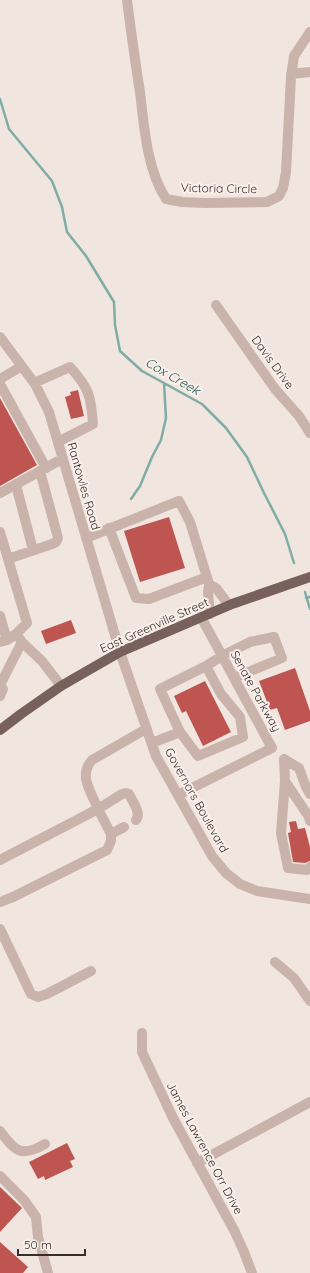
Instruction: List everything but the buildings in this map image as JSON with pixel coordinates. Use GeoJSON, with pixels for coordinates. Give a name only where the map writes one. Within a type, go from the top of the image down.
{"type":"FeatureCollection","features":[{"type":"Feature","properties":{"kind":"main road","name":"East Greenville Street"},"geometry":{"type":"LineString","coordinates":[[0,730],[61,686],[120,652],[206,615],[310,577]]}},
{"type":"Feature","properties":{"kind":"street","name":"Victoria Circle"},"geometry":{"type":"LineString","coordinates":[[127,0],[144,123],[154,175],[166,198],[182,202],[267,202],[279,196],[283,188],[286,172],[294,56],[310,32]]}},
{"type":"Feature","properties":{"kind":"street"},"geometry":{"type":"LineString","coordinates":[[292,74],[310,72]]}},
{"type":"Feature","properties":{"kind":"street","name":"Davis Drive"},"geometry":{"type":"LineString","coordinates":[[216,305],[275,389],[299,416],[310,433]]}},
{"type":"Feature","properties":{"kind":"street","name":"Rantowles Road"},"geometry":{"type":"LineString","coordinates":[[0,337],[34,383],[49,412],[120,652]]}},
{"type":"Feature","properties":{"kind":"street"},"geometry":{"type":"LineString","coordinates":[[0,379],[22,366]]}},
{"type":"Feature","properties":{"kind":"street"},"geometry":{"type":"LineString","coordinates":[[34,383],[70,367],[82,381],[88,392],[93,424],[58,442]]}},
{"type":"Feature","properties":{"kind":"street"},"geometry":{"type":"LineString","coordinates":[[0,384],[43,469],[58,538],[56,542],[52,544],[8,559]]}},
{"type":"Feature","properties":{"kind":"street"},"geometry":{"type":"LineString","coordinates":[[0,493],[62,459]]}},
{"type":"Feature","properties":{"kind":"street"},"geometry":{"type":"LineString","coordinates":[[16,485],[33,550]]}},
{"type":"Feature","properties":{"kind":"street"},"geometry":{"type":"LineString","coordinates":[[86,538],[180,501],[190,522],[208,580],[206,615]]}},
{"type":"Feature","properties":{"kind":"street"},"geometry":{"type":"LineString","coordinates":[[109,528],[136,598],[148,599],[208,580]]}},
{"type":"Feature","properties":{"kind":"street"},"geometry":{"type":"LineString","coordinates":[[0,532],[27,623],[19,638],[0,685],[3,689],[0,696]]}},
{"type":"Feature","properties":{"kind":"street"},"geometry":{"type":"LineString","coordinates":[[208,580],[229,606]]}},
{"type":"Feature","properties":{"kind":"street","name":"Senate Parkway"},"geometry":{"type":"LineString","coordinates":[[178,795],[272,748],[222,656],[206,615]]}},
{"type":"Feature","properties":{"kind":"street"},"geometry":{"type":"LineString","coordinates":[[0,616],[3,641],[19,638]]}},
{"type":"Feature","properties":{"kind":"street"},"geometry":{"type":"LineString","coordinates":[[206,666],[221,694],[240,717],[243,737],[198,756],[180,732],[160,689],[250,642],[274,637],[282,658],[234,678]]}},
{"type":"Feature","properties":{"kind":"street"},"geometry":{"type":"LineString","coordinates":[[19,638],[42,661],[61,686]]}},
{"type":"Feature","properties":{"kind":"street","name":"Governors Boulevard"},"geometry":{"type":"LineString","coordinates":[[120,652],[156,756],[219,866],[240,884],[257,891],[310,899]]}},
{"type":"Feature","properties":{"kind":"street"},"geometry":{"type":"LineString","coordinates":[[0,902],[107,850],[111,841],[110,834],[84,777],[86,767],[92,760],[146,729]]}},
{"type":"Feature","properties":{"kind":"street"},"geometry":{"type":"LineString","coordinates":[[152,743],[180,732]]}},
{"type":"Feature","properties":{"kind":"street"},"geometry":{"type":"LineString","coordinates":[[310,767],[299,768],[284,759],[285,781],[281,834],[288,868],[307,870],[310,868]]}},
{"type":"Feature","properties":{"kind":"street"},"geometry":{"type":"LineString","coordinates":[[299,768],[308,790]]}},
{"type":"Feature","properties":{"kind":"street"},"geometry":{"type":"LineString","coordinates":[[285,781],[309,819]]}},
{"type":"Feature","properties":{"kind":"street"},"geometry":{"type":"LineString","coordinates":[[0,860],[126,793],[128,794],[138,813],[139,817],[136,820]]}},
{"type":"Feature","properties":{"kind":"street"},"geometry":{"type":"LineString","coordinates":[[110,834],[124,827]]}},
{"type":"Feature","properties":{"kind":"street"},"geometry":{"type":"LineString","coordinates":[[0,929],[31,994],[38,997],[47,994],[91,971]]}},
{"type":"Feature","properties":{"kind":"street"},"geometry":{"type":"LineString","coordinates":[[275,962],[294,978],[310,1001]]}},
{"type":"Feature","properties":{"kind":"street","name":"James Lawrence Orr Drive"},"geometry":{"type":"LineString","coordinates":[[142,1033],[142,1052],[173,1118],[235,1232],[252,1273]]}},
{"type":"Feature","properties":{"kind":"street"},"geometry":{"type":"LineString","coordinates":[[197,1163],[310,1102]]}},
{"type":"Feature","properties":{"kind":"street"},"geometry":{"type":"LineString","coordinates":[[0,1131],[12,1147],[22,1151],[34,1151],[46,1144]]}},
{"type":"Feature","properties":{"kind":"street"},"geometry":{"type":"LineString","coordinates":[[0,1176],[24,1200],[36,1218],[38,1237],[48,1273]]}},
{"type":"Feature","properties":{"kind":"waterway","name":"Cox Creek"},"geometry":{"type":"LineString","coordinates":[[0,99],[9,129],[52,181],[62,207],[67,232],[86,256],[114,302],[115,325],[120,351],[142,371],[202,404],[226,428],[247,457],[285,534],[294,563]]}},
{"type":"Feature","properties":{"kind":"waterway"},"geometry":{"type":"LineString","coordinates":[[131,499],[140,486],[161,440],[166,418],[164,383]]}},
{"type":"Feature","properties":{"kind":"waterway","name":"Cox Creek"},"geometry":{"type":"LineString","coordinates":[[305,592],[310,609]]}},
{"type":"Feature","properties":{"kind":"waterway","name":"Cox Creek"},"geometry":{"type":"LineString","coordinates":[[306,598],[310,597]]}}]}
